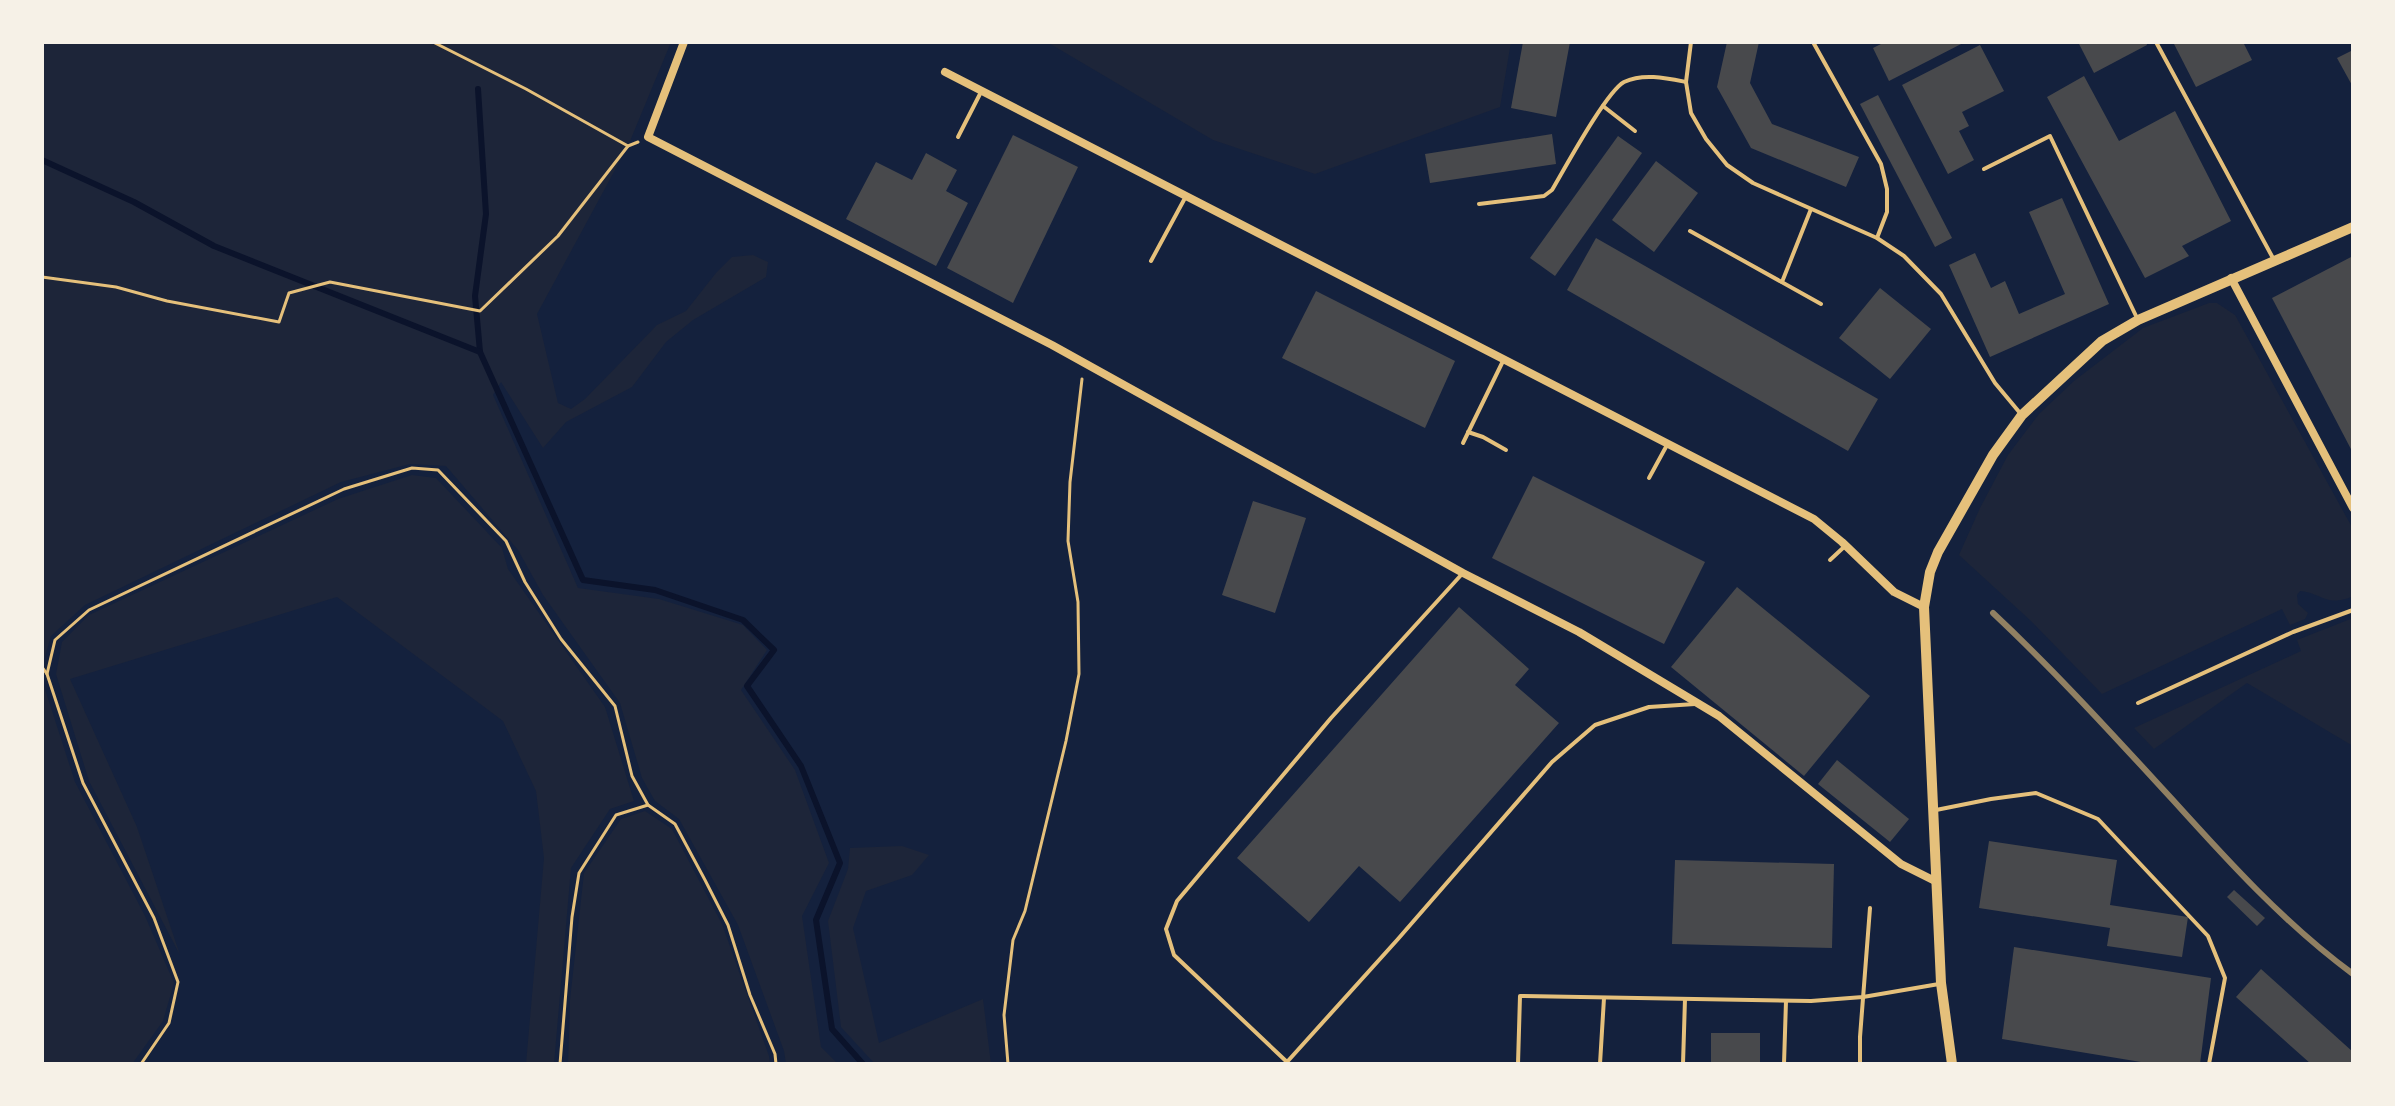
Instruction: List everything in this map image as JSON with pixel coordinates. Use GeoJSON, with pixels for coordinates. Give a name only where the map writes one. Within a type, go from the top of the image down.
{"type":"FeatureCollection","features":[{"type":"Feature","properties":{"kind":"street"},"geometry":{"type":"LineString","coordinates":[[684,42],[648,137],[1091,366],[1463,573],[1579,632],[1719,716],[1901,864],[1935,881]]}},
{"type":"Feature","properties":{"kind":"street"},"geometry":{"type":"LineString","coordinates":[[945,72],[1814,519],[1894,592],[1924,607]]}},
{"type":"Feature","properties":{"kind":"street"},"geometry":{"type":"LineString","coordinates":[[1952,1064],[1941,983],[1924,607],[1930,572],[1942,543],[1993,455],[2022,415],[2102,341],[2138,320],[2353,227]]}},
{"type":"Feature","properties":{"kind":"street"},"geometry":{"type":"LineString","coordinates":[[2231,278],[2353,508]]}},
{"type":"Feature","properties":{"kind":"lane"},"geometry":{"type":"LineString","coordinates":[[1691,42],[1686,82],[1691,113],[1706,139],[1727,165],[1753,183],[1877,238],[1904,256],[1941,294],[1995,383],[2022,415]]}},
{"type":"Feature","properties":{"kind":"lane"},"geometry":{"type":"LineString","coordinates":[[1813,42],[1881,164],[1887,189],[1887,212],[1877,238]]}},
{"type":"Feature","properties":{"kind":"lane"},"geometry":{"type":"LineString","coordinates":[[2156,42],[2274,260]]}},
{"type":"Feature","properties":{"kind":"lane"},"geometry":{"type":"LineString","coordinates":[[1479,204],[1544,196],[1552,190],[1603,106],[1624,82],[1653,77],[1686,82]]}},
{"type":"Feature","properties":{"kind":"lane"},"geometry":{"type":"LineString","coordinates":[[958,137],[982,91]]}},
{"type":"Feature","properties":{"kind":"lane"},"geometry":{"type":"LineString","coordinates":[[1603,106],[1635,131]]}},
{"type":"Feature","properties":{"kind":"lane"},"geometry":{"type":"LineString","coordinates":[[1984,169],[2050,136],[2138,320]]}},
{"type":"Feature","properties":{"kind":"lane"},"geometry":{"type":"LineString","coordinates":[[1151,261],[1186,195]]}},
{"type":"Feature","properties":{"kind":"lane"},"geometry":{"type":"LineString","coordinates":[[1782,282],[1811,209]]}},
{"type":"Feature","properties":{"kind":"lane"},"geometry":{"type":"LineString","coordinates":[[1690,231],[1821,304]]}},
{"type":"Feature","properties":{"kind":"lane"},"geometry":{"type":"LineString","coordinates":[[1463,443],[1504,359]]}},
{"type":"Feature","properties":{"kind":"lane"},"geometry":{"type":"LineString","coordinates":[[1468,432],[1506,450]]}},
{"type":"Feature","properties":{"kind":"lane"},"geometry":{"type":"LineString","coordinates":[[1649,478],[1668,443]]}},
{"type":"Feature","properties":{"kind":"lane"},"geometry":{"type":"LineString","coordinates":[[1830,560],[1846,545]]}},
{"type":"Feature","properties":{"kind":"lane"},"geometry":{"type":"LineString","coordinates":[[1463,573],[1331,718],[1177,901],[1166,929],[1174,955],[1287,1062],[1552,762],[1595,725],[1649,707],[1697,703]]}},
{"type":"Feature","properties":{"kind":"lane"},"geometry":{"type":"LineString","coordinates":[[2138,703],[2293,632],[2353,610]]}},
{"type":"Feature","properties":{"kind":"lane"},"geometry":{"type":"LineString","coordinates":[[1932,810],[2036,793],[2098,819],[2208,936],[2225,978],[2209,1064]]}},
{"type":"Feature","properties":{"kind":"lane"},"geometry":{"type":"LineString","coordinates":[[1860,1064],[1870,908]]}},
{"type":"Feature","properties":{"kind":"lane"},"geometry":{"type":"LineString","coordinates":[[1518,1064],[1520,996],[1786,1001],[1863,997],[1941,983]]}},
{"type":"Feature","properties":{"kind":"lane"},"geometry":{"type":"LineString","coordinates":[[1600,1064],[1604,998]]}},
{"type":"Feature","properties":{"kind":"lane"},"geometry":{"type":"LineString","coordinates":[[1683,1064],[1685,999]]}},
{"type":"Feature","properties":{"kind":"lane"},"geometry":{"type":"LineString","coordinates":[[1784,1064],[1786,1001]]}},
{"type":"Feature","properties":{"kind":"path"},"geometry":{"type":"LineString","coordinates":[[433,42],[628,146]]}},
{"type":"Feature","properties":{"kind":"path"},"geometry":{"type":"LineString","coordinates":[[42,277],[116,287],[167,301],[279,322],[289,293],[330,282],[480,311],[558,236],[628,146],[648,137]]}},
{"type":"Feature","properties":{"kind":"path"},"geometry":{"type":"LineString","coordinates":[[1008,1064],[1004,1015],[1013,940],[1025,911],[1079,674],[1078,602],[1068,541],[1070,482],[1081,381],[1091,366]]}},
{"type":"Feature","properties":{"kind":"path"},"geometry":{"type":"LineString","coordinates":[[47,674],[55,640],[89,610],[344,489],[412,468],[438,470],[506,541],[525,582],[561,639],[615,706],[632,776],[648,805],[675,824],[728,925],[776,1064]]}},
{"type":"Feature","properties":{"kind":"path"},"geometry":{"type":"LineString","coordinates":[[42,667],[83,783],[154,918],[178,982],[169,1023],[141,1064]]}},
{"type":"Feature","properties":{"kind":"path"},"geometry":{"type":"LineString","coordinates":[[560,1064],[572,917],[579,873],[616,815],[648,805]]}},
{"type":"Feature","properties":{"kind":"shaded area"},"geometry":{"type":"Polygon","coordinates":[[[42,42],[671,42],[628,146],[537,314],[558,403],[571,409],[585,399],[657,325],[686,311],[732,257],[753,255],[768,262],[766,277],[693,320],[666,342],[632,387],[566,422],[543,448],[501,382],[493,395],[578,588],[659,599],[743,625],[767,650],[741,690],[795,770],[829,863],[802,916],[821,1047],[838,1064],[786,1064],[738,925],[679,819],[655,801],[642,778],[620,703],[543,595],[518,550],[446,466],[410,464],[341,482],[85,605],[51,636],[42,667],[42,42]]]}},
{"type":"Feature","properties":{"kind":"shaded area"},"geometry":{"type":"Polygon","coordinates":[[[1047,42],[1511,42],[1500,107],[1315,174],[1213,140],[1047,42]]]}},
{"type":"Feature","properties":{"kind":"shaded area"},"geometry":{"type":"Polygon","coordinates":[[[2209,303],[2217,303],[2235,315],[2353,529],[2353,596],[2337,601],[2300,591],[2298,604],[2308,613],[2305,619],[2290,625],[2282,609],[2102,694],[2031,621],[1959,555],[2008,455],[2039,414],[2074,381],[2143,328],[2209,303]]]}},
{"type":"Feature","properties":{"kind":"shaded area"},"geometry":{"type":"Polygon","coordinates":[[[412,475],[436,478],[502,548],[508,569],[605,707],[634,801],[610,809],[571,868],[554,1064],[526,1064],[544,858],[536,791],[503,721],[337,597],[70,679],[137,827],[180,955],[89,781],[56,674],[62,642],[89,615],[338,499],[412,475]]]}},
{"type":"Feature","properties":{"kind":"shaded area"},"geometry":{"type":"Polygon","coordinates":[[[2353,618],[2353,746],[2247,683],[2154,749],[2134,728],[2301,651],[2297,640],[2353,618]]]}},
{"type":"Feature","properties":{"kind":"shaded area"},"geometry":{"type":"Polygon","coordinates":[[[42,680],[75,782],[145,916],[174,983],[163,1021],[132,1064],[42,1064],[42,680]]]}},
{"type":"Feature","properties":{"kind":"shaded area"},"geometry":{"type":"Polygon","coordinates":[[[645,811],[672,829],[722,924],[770,1064],[568,1064],[570,1000],[584,873],[621,819],[645,811]]]}},
{"type":"Feature","properties":{"kind":"shaded area"},"geometry":{"type":"Polygon","coordinates":[[[902,846],[929,855],[912,875],[866,891],[853,928],[879,1043],[983,999],[991,1064],[875,1064],[841,1027],[828,921],[848,869],[850,848],[902,846]]]}},
{"type":"Feature","properties":{"kind":"building"},"geometry":{"type":"Polygon","coordinates":[[[1523,42],[1570,42],[1556,117],[1511,108],[1523,42]]]}},
{"type":"Feature","properties":{"kind":"building"},"geometry":{"type":"Polygon","coordinates":[[[1727,42],[1759,42],[1750,83],[1772,124],[1859,157],[1846,187],[1751,148],[1717,87],[1727,42]]]}},
{"type":"Feature","properties":{"kind":"building"},"geometry":{"type":"Polygon","coordinates":[[[1885,42],[1965,42],[1889,81],[1873,48],[1885,42]]]}},
{"type":"Feature","properties":{"kind":"building"},"geometry":{"type":"Polygon","coordinates":[[[2078,42],[2146,42],[2147,45],[2094,73],[2078,42]]]}},
{"type":"Feature","properties":{"kind":"building"},"geometry":{"type":"Polygon","coordinates":[[[2173,42],[2243,42],[2252,60],[2196,87],[2173,42]]]}},
{"type":"Feature","properties":{"kind":"building"},"geometry":{"type":"Polygon","coordinates":[[[1980,45],[2004,91],[1962,112],[1969,126],[1959,131],[1974,160],[1948,174],[1902,85],[1980,45]]]}},
{"type":"Feature","properties":{"kind":"building"},"geometry":{"type":"Polygon","coordinates":[[[2353,50],[2353,87],[2337,58],[2353,50]]]}},
{"type":"Feature","properties":{"kind":"building"},"geometry":{"type":"Polygon","coordinates":[[[2084,76],[2119,141],[2175,111],[2231,221],[2182,246],[2189,256],[2145,278],[2047,97],[2084,76]]]}},
{"type":"Feature","properties":{"kind":"building"},"geometry":{"type":"Polygon","coordinates":[[[1878,95],[1952,238],[1935,247],[1860,104],[1878,95]]]}},
{"type":"Feature","properties":{"kind":"building"},"geometry":{"type":"Polygon","coordinates":[[[1552,134],[1556,164],[1430,183],[1425,154],[1552,134]]]}},
{"type":"Feature","properties":{"kind":"building"},"geometry":{"type":"Polygon","coordinates":[[[1013,135],[1078,167],[1013,303],[947,268],[1013,135]]]}},
{"type":"Feature","properties":{"kind":"building"},"geometry":{"type":"Polygon","coordinates":[[[1618,136],[1642,153],[1555,276],[1530,258],[1618,136]]]}},
{"type":"Feature","properties":{"kind":"building"},"geometry":{"type":"Polygon","coordinates":[[[926,153],[957,170],[946,191],[968,203],[936,266],[846,219],[876,162],[912,180],[926,153]]]}},
{"type":"Feature","properties":{"kind":"building"},"geometry":{"type":"Polygon","coordinates":[[[1656,161],[1698,193],[1654,252],[1612,220],[1656,161]]]}},
{"type":"Feature","properties":{"kind":"building"},"geometry":{"type":"Polygon","coordinates":[[[2062,198],[2109,304],[1990,357],[1949,265],[1975,253],[1991,288],[2005,281],[2019,314],[2065,294],[2029,212],[2062,198]]]}},
{"type":"Feature","properties":{"kind":"building"},"geometry":{"type":"Polygon","coordinates":[[[1596,238],[1878,399],[1848,451],[1567,290],[1596,238]]]}},
{"type":"Feature","properties":{"kind":"building"},"geometry":{"type":"Polygon","coordinates":[[[2353,256],[2353,453],[2272,298],[2353,256]]]}},
{"type":"Feature","properties":{"kind":"building"},"geometry":{"type":"Polygon","coordinates":[[[1880,288],[1931,329],[1890,379],[1839,338],[1880,288]]]}},
{"type":"Feature","properties":{"kind":"building"},"geometry":{"type":"Polygon","coordinates":[[[1316,291],[1455,361],[1425,428],[1282,358],[1316,291]]]}},
{"type":"Feature","properties":{"kind":"building"},"geometry":{"type":"Polygon","coordinates":[[[1533,476],[1705,562],[1664,644],[1492,558],[1533,476]]]}},
{"type":"Feature","properties":{"kind":"building"},"geometry":{"type":"Polygon","coordinates":[[[1253,501],[1306,518],[1275,613],[1222,595],[1253,501]]]}},
{"type":"Feature","properties":{"kind":"building"},"geometry":{"type":"Polygon","coordinates":[[[1737,587],[1870,696],[1804,776],[1671,667],[1737,587]]]}},
{"type":"Feature","properties":{"kind":"building"},"geometry":{"type":"Polygon","coordinates":[[[1459,607],[1529,669],[1515,685],[1559,723],[1400,902],[1359,866],[1309,922],[1237,858],[1459,607]]]}},
{"type":"Feature","properties":{"kind":"building"},"geometry":{"type":"Polygon","coordinates":[[[1837,760],[1909,819],[1890,842],[1818,784],[1837,760]]]}},
{"type":"Feature","properties":{"kind":"building"},"geometry":{"type":"Polygon","coordinates":[[[1989,841],[2117,860],[2110,905],[2188,917],[2182,957],[2107,946],[2110,928],[1979,908],[1989,841]]]}},
{"type":"Feature","properties":{"kind":"building"},"geometry":{"type":"Polygon","coordinates":[[[1675,860],[1834,864],[1832,948],[1672,944],[1675,860]]]}},
{"type":"Feature","properties":{"kind":"building"},"geometry":{"type":"Polygon","coordinates":[[[2234,890],[2265,918],[2257,926],[2227,897],[2234,890]]]}},
{"type":"Feature","properties":{"kind":"building"},"geometry":{"type":"Polygon","coordinates":[[[2014,947],[2211,978],[2200,1064],[2153,1064],[2002,1039],[2014,947]]]}},
{"type":"Feature","properties":{"kind":"building"},"geometry":{"type":"Polygon","coordinates":[[[2261,969],[2353,1052],[2353,1064],[2311,1064],[2236,997],[2261,969]]]}},
{"type":"Feature","properties":{"kind":"building"},"geometry":{"type":"Polygon","coordinates":[[[1711,1033],[1760,1033],[1760,1064],[1711,1064],[1711,1033]]]}},
{"type":"Feature","properties":{"kind":"waterway"},"geometry":{"type":"LineString","coordinates":[[478,89],[486,214],[475,296],[480,352]]}},
{"type":"Feature","properties":{"kind":"waterway"},"geometry":{"type":"LineString","coordinates":[[42,160],[134,202],[214,246],[480,352],[583,580],[655,590],[743,620],[774,650],[747,686],[801,766],[840,863],[816,920],[832,1029],[863,1064]]}},
{"type":"Feature","properties":{"kind":"railway"},"geometry":{"type":"LineString","coordinates":[[1993,613],[2084,704],[2258,891],[2353,974]]}}]}
